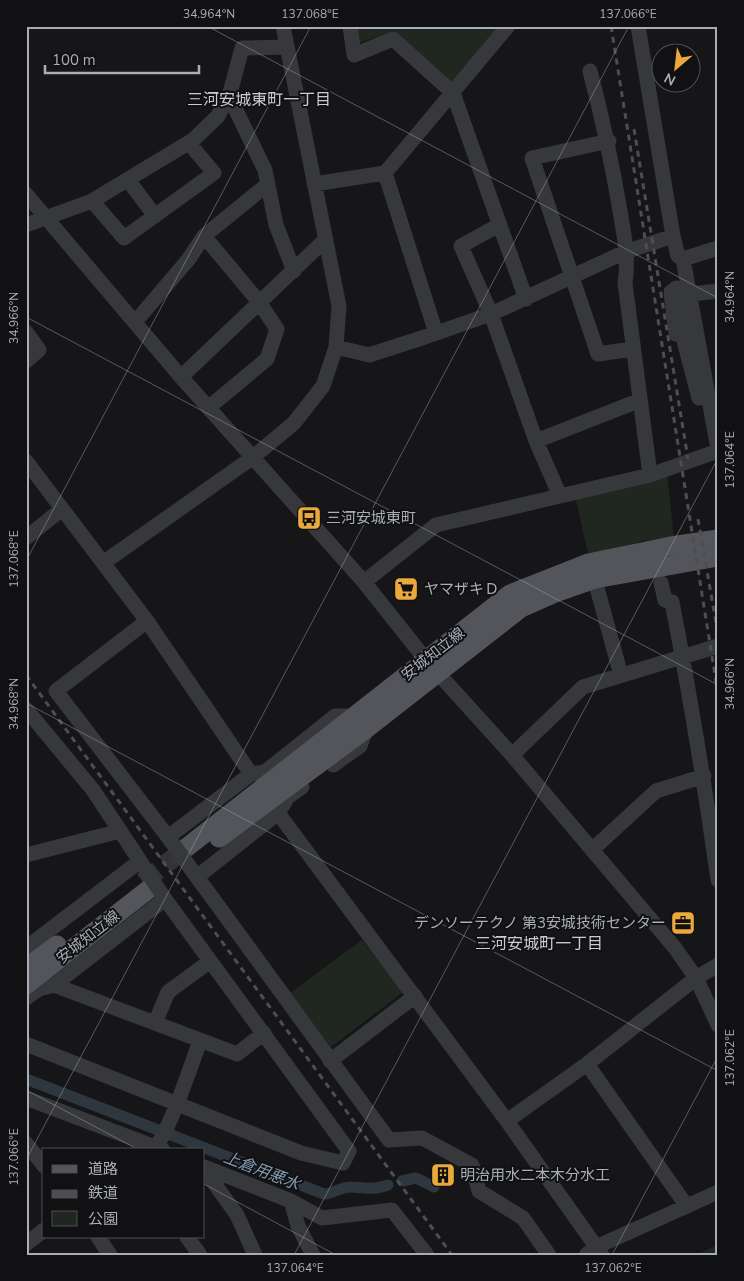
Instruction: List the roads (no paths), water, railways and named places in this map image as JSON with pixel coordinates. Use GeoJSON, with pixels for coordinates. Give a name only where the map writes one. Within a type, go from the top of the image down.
{"type":"FeatureCollection","features":[{"type":"Feature","properties":{"kind":"main road","name":"安城知立線"},"geometry":{"type":"LineString","coordinates":[[432,666],[510,594],[549,576],[588,563],[671,546],[718,539]]}},
{"type":"Feature","properties":{"kind":"main road","name":"安城知立線"},"geometry":{"type":"LineString","coordinates":[[189,852],[432,666],[521,608],[555,593],[595,579],[718,557]]}},
{"type":"Feature","properties":{"kind":"main road","name":"安城知立線"},"geometry":{"type":"LineString","coordinates":[[26,968],[152,890]]}},
{"type":"Feature","properties":{"kind":"main road","name":"安城知立線"},"geometry":{"type":"LineString","coordinates":[[26,985],[152,890]]}},
{"type":"Feature","properties":{"kind":"street"},"geometry":{"type":"LineString","coordinates":[[103,563],[252,458],[294,423],[323,386],[336,347],[339,306],[283,26]]}},
{"type":"Feature","properties":{"kind":"street"},"geometry":{"type":"LineString","coordinates":[[350,26],[354,55],[393,39],[453,93],[498,225],[526,299]]}},
{"type":"Feature","properties":{"kind":"street"},"geometry":{"type":"LineString","coordinates":[[638,26],[673,236],[678,256],[683,259],[690,294],[715,451]]}},
{"type":"Feature","properties":{"kind":"street"},"geometry":{"type":"LineString","coordinates":[[314,184],[385,174],[453,93],[500,29]]}},
{"type":"Feature","properties":{"kind":"street"},"geometry":{"type":"LineString","coordinates":[[26,225],[92,201],[189,143],[218,116],[229,96],[242,48],[287,47]]}},
{"type":"Feature","properties":{"kind":"street"},"geometry":{"type":"LineString","coordinates":[[590,71],[608,141],[628,269],[625,283],[632,349],[650,475]]}},
{"type":"Feature","properties":{"kind":"street"},"geometry":{"type":"LineString","coordinates":[[229,96],[265,170],[276,225],[294,271]]}},
{"type":"Feature","properties":{"kind":"street"},"geometry":{"type":"LineString","coordinates":[[608,141],[532,158],[598,354],[632,349]]}},
{"type":"Feature","properties":{"kind":"street"},"geometry":{"type":"LineString","coordinates":[[92,201],[124,238],[214,173],[189,143]]}},
{"type":"Feature","properties":{"kind":"street"},"geometry":{"type":"LineString","coordinates":[[385,174],[436,333]]}},
{"type":"Feature","properties":{"kind":"street"},"geometry":{"type":"LineString","coordinates":[[128,180],[155,216]]}},
{"type":"Feature","properties":{"kind":"street"},"geometry":{"type":"LineString","coordinates":[[136,321],[188,260],[204,236],[268,184]]}},
{"type":"Feature","properties":{"kind":"street"},"geometry":{"type":"LineString","coordinates":[[26,194],[136,321],[208,408],[364,582],[432,666],[512,755],[675,948],[696,978],[718,1025]]}},
{"type":"Feature","properties":{"kind":"street"},"geometry":{"type":"LineString","coordinates":[[498,225],[461,246],[491,314],[536,441],[560,496]]}},
{"type":"Feature","properties":{"kind":"street"},"geometry":{"type":"LineString","coordinates":[[204,236],[260,302],[277,329],[267,360],[208,408]]}},
{"type":"Feature","properties":{"kind":"street"},"geometry":{"type":"LineString","coordinates":[[336,347],[369,356],[491,314],[625,252],[673,236]]}},
{"type":"Feature","properties":{"kind":"street"},"geometry":{"type":"LineString","coordinates":[[181,377],[325,240]]}},
{"type":"Feature","properties":{"kind":"street"},"geometry":{"type":"LineString","coordinates":[[683,259],[718,248]]}},
{"type":"Feature","properties":{"kind":"street"},"geometry":{"type":"LineString","coordinates":[[676,334],[671,292],[676,288],[683,337],[715,451]]}},
{"type":"Feature","properties":{"kind":"street"},"geometry":{"type":"LineString","coordinates":[[690,294],[718,291]]}},
{"type":"Feature","properties":{"kind":"street"},"geometry":{"type":"LineString","coordinates":[[26,332],[39,350],[26,360]]}},
{"type":"Feature","properties":{"kind":"street"},"geometry":{"type":"LineString","coordinates":[[536,441],[638,401]]}},
{"type":"Feature","properties":{"kind":"street"},"geometry":{"type":"LineString","coordinates":[[364,582],[436,525],[650,475],[715,451]]}},
{"type":"Feature","properties":{"kind":"street"},"geometry":{"type":"LineString","coordinates":[[26,461],[147,622],[251,774]]}},
{"type":"Feature","properties":{"kind":"street"},"geometry":{"type":"LineString","coordinates":[[26,538],[62,510]]}},
{"type":"Feature","properties":{"kind":"street"},"geometry":{"type":"LineString","coordinates":[[661,583],[665,600],[672,602],[704,776],[718,880]]}},
{"type":"Feature","properties":{"kind":"street"},"geometry":{"type":"LineString","coordinates":[[597,588],[621,675]]}},
{"type":"Feature","properties":{"kind":"street"},"geometry":{"type":"LineString","coordinates":[[147,622],[56,691],[197,876],[389,1140],[422,1138],[472,1165],[479,1191],[524,1218],[549,1255]]}},
{"type":"Feature","properties":{"kind":"street"},"geometry":{"type":"LineString","coordinates":[[512,755],[582,687],[718,646]]}},
{"type":"Feature","properties":{"kind":"street"},"geometry":{"type":"LineString","coordinates":[[26,1044],[301,1153],[343,1163],[349,1151],[264,1033],[152,890],[140,862],[93,790],[27,712]]}},
{"type":"Feature","properties":{"kind":"street"},"geometry":{"type":"LineString","coordinates":[[168,837],[251,774],[265,772],[335,716],[360,722],[360,746],[288,797],[278,813],[197,876]]}},
{"type":"Feature","properties":{"kind":"street"},"geometry":{"type":"LineString","coordinates":[[592,850],[656,791],[704,776]]}},
{"type":"Feature","properties":{"kind":"street"},"geometry":{"type":"LineString","coordinates":[[278,813],[508,1121],[595,1252],[686,1205],[718,1192]]}},
{"type":"Feature","properties":{"kind":"street"},"geometry":{"type":"LineString","coordinates":[[26,855],[120,830]]}},
{"type":"Feature","properties":{"kind":"street"},"geometry":{"type":"LineString","coordinates":[[26,948],[140,862]]}},
{"type":"Feature","properties":{"kind":"street"},"geometry":{"type":"LineString","coordinates":[[54,986],[152,890]]}},
{"type":"Feature","properties":{"kind":"street"},"geometry":{"type":"LineString","coordinates":[[155,1023],[168,992],[209,962]]}},
{"type":"Feature","properties":{"kind":"street"},"geometry":{"type":"LineString","coordinates":[[508,1121],[587,1064],[696,978],[718,965]]}},
{"type":"Feature","properties":{"kind":"street"},"geometry":{"type":"LineString","coordinates":[[26,998],[38,989],[54,986],[237,1054],[264,1033]]}},
{"type":"Feature","properties":{"kind":"street"},"geometry":{"type":"LineString","coordinates":[[330,1061],[414,996]]}},
{"type":"Feature","properties":{"kind":"street"},"geometry":{"type":"LineString","coordinates":[[26,1098],[158,1148],[200,1041]]}},
{"type":"Feature","properties":{"kind":"street"},"geometry":{"type":"LineString","coordinates":[[587,1064],[686,1205]]}},
{"type":"Feature","properties":{"kind":"street"},"geometry":{"type":"LineString","coordinates":[[26,1143],[42,1163]]}},
{"type":"Feature","properties":{"kind":"street"},"geometry":{"type":"LineString","coordinates":[[205,1168],[291,1201],[322,1218],[392,1210],[427,1255]]}},
{"type":"Feature","properties":{"kind":"street"},"geometry":{"type":"LineString","coordinates":[[205,1169],[237,1215],[255,1255]]}},
{"type":"Feature","properties":{"kind":"street"},"geometry":{"type":"LineString","coordinates":[[291,1201],[298,1226],[314,1255]]}},
{"type":"Feature","properties":{"kind":"street"},"geometry":{"type":"LineString","coordinates":[[26,1244],[42,1232]]}},
{"type":"Feature","properties":{"kind":"street"},"geometry":{"type":"LineString","coordinates":[[99,1238],[110,1255]]}},
{"type":"Feature","properties":{"kind":"street"},"geometry":{"type":"LineString","coordinates":[[188,1238],[200,1255]]}},
{"type":"Feature","properties":{"kind":"waterway","name":"上倉用悪水"},"geometry":{"type":"LineString","coordinates":[[26,1079],[205,1148]]}},
{"type":"Feature","properties":{"kind":"waterway","name":"上倉用悪水"},"geometry":{"type":"LineString","coordinates":[[205,1148],[324,1194],[348,1187],[374,1188],[388,1185]]}},
{"type":"Feature","properties":{"kind":"waterway","name":"上倉用悪水"},"geometry":{"type":"LineString","coordinates":[[402,1181],[416,1178],[434,1187]]}},
{"type":"Feature","properties":{"kind":"tunnel"},"geometry":{"type":"LineString","coordinates":[[143,882],[186,848]]}},
{"type":"Feature","properties":{"kind":"railway"},"geometry":{"type":"LineString","coordinates":[[611,26],[718,694]]}},
{"type":"Feature","properties":{"kind":"railway"},"geometry":{"type":"LineString","coordinates":[[634,129],[688,459]]}},
{"type":"Feature","properties":{"kind":"railway"},"geometry":{"type":"LineString","coordinates":[[698,519],[718,634]]}},
{"type":"Feature","properties":{"kind":"railway"},"geometry":{"type":"LineString","coordinates":[[26,675],[452,1255]]}},
{"type":"Feature","properties":{"kind":"place","name":"三河安城東町"},"geometry":{"type":"Point","coordinates":[309,518]}},
{"type":"Feature","properties":{"kind":"place","name":"ヤマザキＤ"},"geometry":{"type":"Point","coordinates":[406,589]}},
{"type":"Feature","properties":{"kind":"place","name":"デンソーテクノ 第3安城技術センター"},"geometry":{"type":"Point","coordinates":[683,923]}},
{"type":"Feature","properties":{"kind":"place","name":"明治用水二本木分水工"},"geometry":{"type":"Point","coordinates":[443,1175]}},
{"type":"Feature","properties":{"kind":"district","name":"三河安城東町一丁目"},"geometry":{"type":"Point","coordinates":[259,99]}},
{"type":"Feature","properties":{"kind":"district","name":"三河安城町一丁目"},"geometry":{"type":"Point","coordinates":[539,943]}}]}
